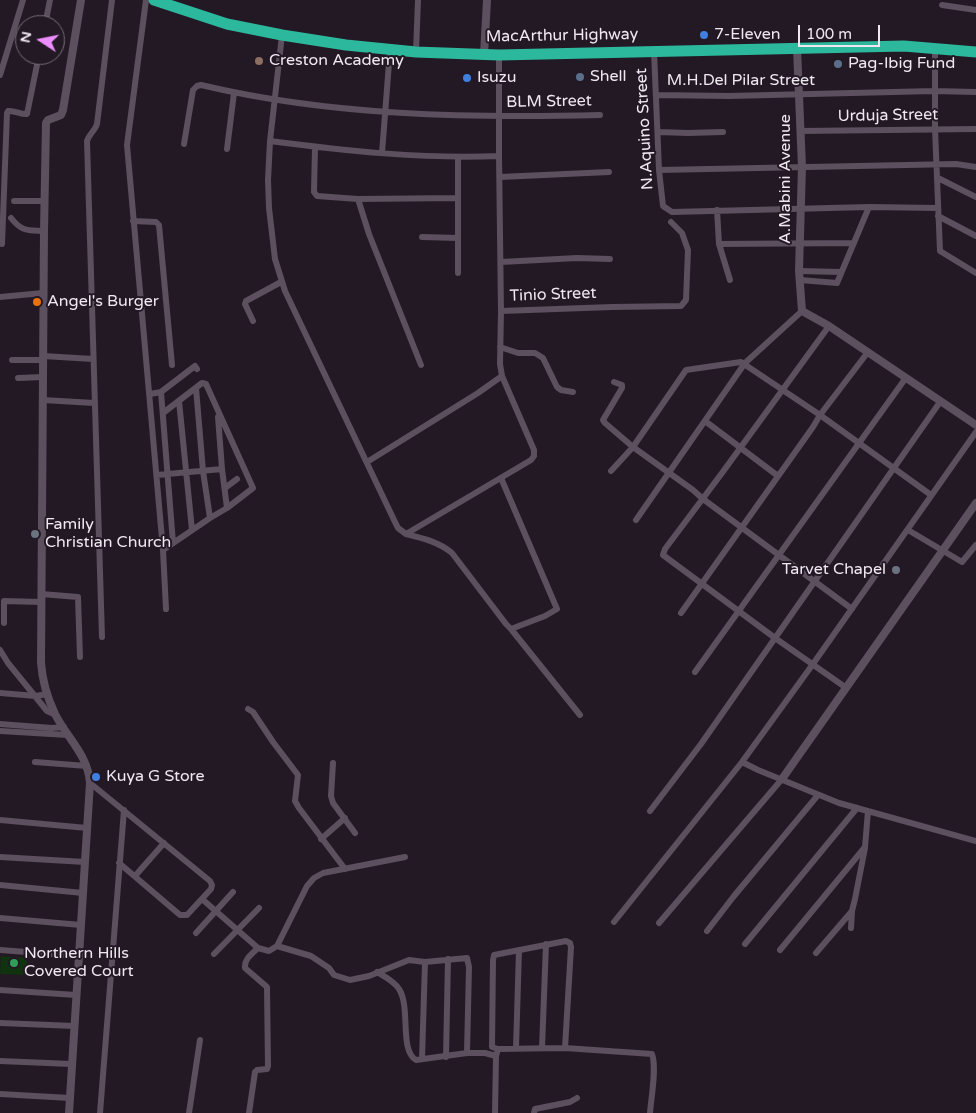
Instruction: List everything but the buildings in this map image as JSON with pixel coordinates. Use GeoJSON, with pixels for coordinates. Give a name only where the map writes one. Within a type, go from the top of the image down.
{"type":"FeatureCollection","features":[{"type":"Feature","properties":{"kind":"highway","name":"MacArthur Highway"},"geometry":{"type":"LineString","coordinates":[[154,0],[227,24],[282,35],[324,42],[416,52],[484,55],[904,46],[976,52]]}},
{"type":"Feature","properties":{"kind":"street"},"geometry":{"type":"LineString","coordinates":[[0,76],[23,0]]}},
{"type":"Feature","properties":{"kind":"street"},"geometry":{"type":"LineString","coordinates":[[47,15],[50,0]]}},
{"type":"Feature","properties":{"kind":"street"},"geometry":{"type":"LineString","coordinates":[[69,1113],[90,783],[87,766],[56,715],[42,680],[43,293],[46,123],[48,120],[61,114],[63,110],[81,0]]}},
{"type":"Feature","properties":{"kind":"street"},"geometry":{"type":"LineString","coordinates":[[102,637],[87,141],[88,136],[97,124],[112,0]]}},
{"type":"Feature","properties":{"kind":"street"},"geometry":{"type":"LineString","coordinates":[[146,0],[127,140],[157,475],[166,609]]}},
{"type":"Feature","properties":{"kind":"street"},"geometry":{"type":"LineString","coordinates":[[416,52],[418,0]]}},
{"type":"Feature","properties":{"kind":"street"},"geometry":{"type":"LineString","coordinates":[[484,55],[487,0]]}},
{"type":"Feature","properties":{"kind":"street"},"geometry":{"type":"LineString","coordinates":[[942,5],[976,10]]}},
{"type":"Feature","properties":{"kind":"street"},"geometry":{"type":"LineString","coordinates":[[282,35],[270,141],[268,202],[275,259],[281,282],[398,528],[406,534],[427,539],[452,553],[506,624],[580,715]]}},
{"type":"Feature","properties":{"kind":"street","name":"A.Mabini Avenue"},"geometry":{"type":"LineString","coordinates":[[797,48],[802,167],[799,271],[802,311]]}},
{"type":"Feature","properties":{"kind":"street"},"geometry":{"type":"LineString","coordinates":[[935,48],[936,166],[942,253],[976,273]]}},
{"type":"Feature","properties":{"kind":"street"},"geometry":{"type":"LineString","coordinates":[[382,153],[390,50]]}},
{"type":"Feature","properties":{"kind":"street","name":"N.Aquino Street"},"geometry":{"type":"LineString","coordinates":[[654,51],[659,170],[664,206],[672,212],[717,210]]}},
{"type":"Feature","properties":{"kind":"street","name":"Tinio Street"},"geometry":{"type":"LineString","coordinates":[[500,54],[498,117],[501,311],[681,306],[686,300],[688,250],[682,233],[671,222]]}},
{"type":"Feature","properties":{"kind":"street"},"geometry":{"type":"LineString","coordinates":[[2,244],[7,113],[11,111],[24,115],[27,114],[37,65]]}},
{"type":"Feature","properties":{"kind":"street","name":"BLM Street"},"geometry":{"type":"LineString","coordinates":[[184,144],[193,90],[201,85],[275,100],[384,112],[498,117],[600,115]]}},
{"type":"Feature","properties":{"kind":"street","name":"M.H.Del Pilar Street"},"geometry":{"type":"LineString","coordinates":[[656,94],[729,96],[934,91],[976,92]]}},
{"type":"Feature","properties":{"kind":"street"},"geometry":{"type":"LineString","coordinates":[[227,149],[234,93]]}},
{"type":"Feature","properties":{"kind":"street","name":"Urduja Street"},"geometry":{"type":"LineString","coordinates":[[800,131],[976,129]]}},
{"type":"Feature","properties":{"kind":"street"},"geometry":{"type":"LineString","coordinates":[[658,132],[723,132]]}},
{"type":"Feature","properties":{"kind":"street"},"geometry":{"type":"LineString","coordinates":[[270,141],[382,153],[458,157],[499,156]]}},
{"type":"Feature","properties":{"kind":"street"},"geometry":{"type":"LineString","coordinates":[[315,147],[314,192],[318,196],[358,200],[458,198]]}},
{"type":"Feature","properties":{"kind":"street"},"geometry":{"type":"LineString","coordinates":[[458,157],[458,273]]}},
{"type":"Feature","properties":{"kind":"street"},"geometry":{"type":"LineString","coordinates":[[659,170],[936,166],[956,164],[976,167]]}},
{"type":"Feature","properties":{"kind":"street"},"geometry":{"type":"LineString","coordinates":[[500,177],[609,172]]}},
{"type":"Feature","properties":{"kind":"street"},"geometry":{"type":"LineString","coordinates":[[938,178],[976,197]]}},
{"type":"Feature","properties":{"kind":"street"},"geometry":{"type":"LineString","coordinates":[[358,200],[369,234],[421,365]]}},
{"type":"Feature","properties":{"kind":"street"},"geometry":{"type":"LineString","coordinates":[[14,201],[44,201]]}},
{"type":"Feature","properties":{"kind":"street"},"geometry":{"type":"LineString","coordinates":[[800,280],[835,284],[839,282],[841,272],[869,208]]}},
{"type":"Feature","properties":{"kind":"street"},"geometry":{"type":"LineString","coordinates":[[730,280],[720,244],[717,210],[938,208]]}},
{"type":"Feature","properties":{"kind":"street"},"geometry":{"type":"LineString","coordinates":[[938,216],[976,236]]}},
{"type":"Feature","properties":{"kind":"street"},"geometry":{"type":"LineString","coordinates":[[133,218],[142,217],[148,222],[156,222],[160,229],[172,365]]}},
{"type":"Feature","properties":{"kind":"street"},"geometry":{"type":"LineString","coordinates":[[11,218],[23,230],[44,231]]}},
{"type":"Feature","properties":{"kind":"street"},"geometry":{"type":"LineString","coordinates":[[422,237],[458,238]]}},
{"type":"Feature","properties":{"kind":"street"},"geometry":{"type":"LineString","coordinates":[[720,244],[854,243]]}},
{"type":"Feature","properties":{"kind":"street"},"geometry":{"type":"LineString","coordinates":[[501,262],[577,258],[610,259]]}},
{"type":"Feature","properties":{"kind":"street"},"geometry":{"type":"LineString","coordinates":[[799,271],[841,272]]}},
{"type":"Feature","properties":{"kind":"street"},"geometry":{"type":"LineString","coordinates":[[253,321],[245,304],[246,301],[281,282]]}},
{"type":"Feature","properties":{"kind":"street"},"geometry":{"type":"LineString","coordinates":[[0,297],[43,293]]}},
{"type":"Feature","properties":{"kind":"street"},"geometry":{"type":"LineString","coordinates":[[406,534],[531,460],[534,456],[534,450],[502,376],[500,364],[501,311]]}},
{"type":"Feature","properties":{"kind":"street"},"geometry":{"type":"LineString","coordinates":[[636,520],[745,363],[802,311],[829,326],[905,379],[976,425]]}},
{"type":"Feature","properties":{"kind":"street"},"geometry":{"type":"LineString","coordinates":[[829,326],[665,549],[663,555],[845,688]]}},
{"type":"Feature","properties":{"kind":"street"},"geometry":{"type":"LineString","coordinates":[[500,347],[518,352],[536,353],[543,358],[557,387],[561,390],[573,392]]}},
{"type":"Feature","properties":{"kind":"street"},"geometry":{"type":"LineString","coordinates":[[681,613],[820,415],[868,352]]}},
{"type":"Feature","properties":{"kind":"street"},"geometry":{"type":"LineString","coordinates":[[12,360],[43,358],[93,359]]}},
{"type":"Feature","properties":{"kind":"street"},"geometry":{"type":"LineString","coordinates":[[611,472],[633,447],[686,370],[742,362],[782,388],[931,495]]}},
{"type":"Feature","properties":{"kind":"street"},"geometry":{"type":"LineString","coordinates":[[150,394],[161,392],[195,366],[197,368]]}},
{"type":"Feature","properties":{"kind":"street"},"geometry":{"type":"LineString","coordinates":[[367,462],[502,376]]}},
{"type":"Feature","properties":{"kind":"street"},"geometry":{"type":"LineString","coordinates":[[18,378],[43,377]]}},
{"type":"Feature","properties":{"kind":"street"},"geometry":{"type":"LineString","coordinates":[[695,672],[905,379]]}},
{"type":"Feature","properties":{"kind":"street"},"geometry":{"type":"LineString","coordinates":[[614,382],[622,385],[622,388],[604,421],[633,447],[693,490],[779,557],[852,609]]}},
{"type":"Feature","properties":{"kind":"street"},"geometry":{"type":"LineString","coordinates":[[163,414],[196,388],[206,384],[253,488],[227,508],[163,550]]}},
{"type":"Feature","properties":{"kind":"street"},"geometry":{"type":"LineString","coordinates":[[196,388],[203,471],[210,518]]}},
{"type":"Feature","properties":{"kind":"street"},"geometry":{"type":"LineString","coordinates":[[161,392],[173,543]]}},
{"type":"Feature","properties":{"kind":"street"},"geometry":{"type":"LineString","coordinates":[[43,400],[94,403]]}},
{"type":"Feature","properties":{"kind":"street"},"geometry":{"type":"LineString","coordinates":[[179,401],[192,530]]}},
{"type":"Feature","properties":{"kind":"street"},"geometry":{"type":"LineString","coordinates":[[650,810],[701,744],[940,402]]}},
{"type":"Feature","properties":{"kind":"street"},"geometry":{"type":"LineString","coordinates":[[218,413],[227,508]]}},
{"type":"Feature","properties":{"kind":"street"},"geometry":{"type":"LineString","coordinates":[[705,422],[778,476]]}},
{"type":"Feature","properties":{"kind":"street"},"geometry":{"type":"LineString","coordinates":[[614,922],[742,762],[976,432]]}},
{"type":"Feature","properties":{"kind":"street"},"geometry":{"type":"LineString","coordinates":[[157,475],[222,469]]}},
{"type":"Feature","properties":{"kind":"street"},"geometry":{"type":"LineString","coordinates":[[501,478],[557,609],[511,629]]}},
{"type":"Feature","properties":{"kind":"street"},"geometry":{"type":"LineString","coordinates":[[225,488],[237,479]]}},
{"type":"Feature","properties":{"kind":"street"},"geometry":{"type":"LineString","coordinates":[[659,924],[782,779],[976,503]]}},
{"type":"Feature","properties":{"kind":"street"},"geometry":{"type":"LineString","coordinates":[[908,530],[964,562],[976,546]]}},
{"type":"Feature","properties":{"kind":"street"},"geometry":{"type":"LineString","coordinates":[[4,623],[4,601],[78,597],[80,657]]}},
{"type":"Feature","properties":{"kind":"street"},"geometry":{"type":"LineString","coordinates":[[0,650],[8,663],[47,711],[56,715]]}},
{"type":"Feature","properties":{"kind":"street"},"geometry":{"type":"LineString","coordinates":[[0,662],[8,663]]}},
{"type":"Feature","properties":{"kind":"street"},"geometry":{"type":"LineString","coordinates":[[0,693],[36,696],[47,694]]}},
{"type":"Feature","properties":{"kind":"street"},"geometry":{"type":"LineString","coordinates":[[248,709],[253,712],[298,775],[295,800],[345,869]]}},
{"type":"Feature","properties":{"kind":"street"},"geometry":{"type":"LineString","coordinates":[[0,724],[52,728],[64,727]]}},
{"type":"Feature","properties":{"kind":"street"},"geometry":{"type":"LineString","coordinates":[[0,731],[68,735]]}},
{"type":"Feature","properties":{"kind":"street"},"geometry":{"type":"LineString","coordinates":[[35,762],[87,766]]}},
{"type":"Feature","properties":{"kind":"street"},"geometry":{"type":"LineString","coordinates":[[742,762],[818,795],[857,808],[976,841]]}},
{"type":"Feature","properties":{"kind":"street"},"geometry":{"type":"LineString","coordinates":[[333,763],[331,796],[333,803],[355,833]]}},
{"type":"Feature","properties":{"kind":"street"},"geometry":{"type":"LineString","coordinates":[[90,783],[210,881],[211,889],[187,915],[180,915],[119,863]]}},
{"type":"Feature","properties":{"kind":"street"},"geometry":{"type":"LineString","coordinates":[[707,931],[818,795]]}},
{"type":"Feature","properties":{"kind":"street"},"geometry":{"type":"LineString","coordinates":[[745,944],[857,808]]}},
{"type":"Feature","properties":{"kind":"street"},"geometry":{"type":"LineString","coordinates":[[100,1113],[124,810]]}},
{"type":"Feature","properties":{"kind":"street"},"geometry":{"type":"LineString","coordinates":[[851,928],[852,911],[865,847],[868,811]]}},
{"type":"Feature","properties":{"kind":"street"},"geometry":{"type":"LineString","coordinates":[[321,838],[345,818]]}},
{"type":"Feature","properties":{"kind":"street"},"geometry":{"type":"LineString","coordinates":[[0,820],[88,828]]}},
{"type":"Feature","properties":{"kind":"street"},"geometry":{"type":"LineString","coordinates":[[135,876],[164,843]]}},
{"type":"Feature","properties":{"kind":"street"},"geometry":{"type":"LineString","coordinates":[[780,950],[865,847]]}},
{"type":"Feature","properties":{"kind":"street"},"geometry":{"type":"LineString","coordinates":[[0,857],[85,862]]}},
{"type":"Feature","properties":{"kind":"street"},"geometry":{"type":"LineString","coordinates":[[202,899],[258,948],[269,950],[277,946],[307,886],[314,878],[323,873],[405,857]]}},
{"type":"Feature","properties":{"kind":"street"},"geometry":{"type":"LineString","coordinates":[[0,885],[83,892]]}},
{"type":"Feature","properties":{"kind":"street"},"geometry":{"type":"LineString","coordinates":[[196,933],[233,892]]}},
{"type":"Feature","properties":{"kind":"street"},"geometry":{"type":"LineString","coordinates":[[214,954],[259,908]]}},
{"type":"Feature","properties":{"kind":"street"},"geometry":{"type":"LineString","coordinates":[[816,953],[852,911]]}},
{"type":"Feature","properties":{"kind":"street"},"geometry":{"type":"LineString","coordinates":[[0,918],[81,925]]}},
{"type":"Feature","properties":{"kind":"street"},"geometry":{"type":"LineString","coordinates":[[495,1113],[497,1052],[491,1046],[493,957],[495,954],[566,941],[570,943],[565,1048]]}},
{"type":"Feature","properties":{"kind":"street"},"geometry":{"type":"LineString","coordinates":[[542,1048],[546,944]]}},
{"type":"Feature","properties":{"kind":"street"},"geometry":{"type":"LineString","coordinates":[[277,946],[311,956],[329,968],[334,975],[350,980],[409,960],[425,962],[466,957],[469,961],[467,1053]]}},
{"type":"Feature","properties":{"kind":"street"},"geometry":{"type":"LineString","coordinates":[[250,1113],[255,1072],[267,1069],[268,1066],[267,987],[245,968],[246,960],[258,948]]}},
{"type":"Feature","properties":{"kind":"street"},"geometry":{"type":"LineString","coordinates":[[0,950],[79,956]]}},
{"type":"Feature","properties":{"kind":"street"},"geometry":{"type":"LineString","coordinates":[[516,1048],[519,950]]}},
{"type":"Feature","properties":{"kind":"street"},"geometry":{"type":"LineString","coordinates":[[446,1057],[448,959]]}},
{"type":"Feature","properties":{"kind":"street"},"geometry":{"type":"LineString","coordinates":[[422,1059],[425,962]]}},
{"type":"Feature","properties":{"kind":"street"},"geometry":{"type":"LineString","coordinates":[[377,972],[392,981],[401,992],[406,1019],[408,1049],[410,1056],[416,1060],[467,1053],[497,1052],[516,1048],[565,1048],[652,1054],[654,1058],[650,1113]]}},
{"type":"Feature","properties":{"kind":"street"},"geometry":{"type":"LineString","coordinates":[[0,990],[76,995]]}},
{"type":"Feature","properties":{"kind":"street"},"geometry":{"type":"LineString","coordinates":[[0,1023],[75,1026]]}},
{"type":"Feature","properties":{"kind":"street"},"geometry":{"type":"LineString","coordinates":[[189,1113],[200,1040]]}},
{"type":"Feature","properties":{"kind":"street"},"geometry":{"type":"LineString","coordinates":[[0,1061],[71,1064]]}},
{"type":"Feature","properties":{"kind":"street"},"geometry":{"type":"LineString","coordinates":[[0,1094],[70,1098]]}},
{"type":"Feature","properties":{"kind":"street"},"geometry":{"type":"LineString","coordinates":[[534,1113],[536,1109],[563,1104],[578,1098]]}},
{"type":"Feature","properties":{"kind":"street"},"geometry":{"type":"LineString","coordinates":[[563,1104],[563,1113]]}},
{"type":"Feature","properties":{"kind":"green space","name":"Northern Hills Covered Court"},"geometry":{"type":"Polygon","coordinates":[[[1,956],[27,958],[26,975],[0,974],[1,956]]]}},
{"type":"Feature","properties":{"kind":"place","name":"7-Eleven"},"geometry":{"type":"Point","coordinates":[704,35]}},
{"type":"Feature","properties":{"kind":"place","name":"Creston Academy"},"geometry":{"type":"Point","coordinates":[259,61]}},
{"type":"Feature","properties":{"kind":"place","name":"Pag-Ibig Fund"},"geometry":{"type":"Point","coordinates":[838,64]}},
{"type":"Feature","properties":{"kind":"place","name":"Shell"},"geometry":{"type":"Point","coordinates":[580,77]}},
{"type":"Feature","properties":{"kind":"place","name":"Isuzu"},"geometry":{"type":"Point","coordinates":[467,78]}},
{"type":"Feature","properties":{"kind":"place","name":"Angel's Burger"},"geometry":{"type":"Point","coordinates":[37,302]}},
{"type":"Feature","properties":{"kind":"place","name":"Family Christian Church"},"geometry":{"type":"Point","coordinates":[35,534]}},
{"type":"Feature","properties":{"kind":"place","name":"Tarvet Chapel"},"geometry":{"type":"Point","coordinates":[896,570]}},
{"type":"Feature","properties":{"kind":"place","name":"Kuya G Store"},"geometry":{"type":"Point","coordinates":[96,777]}},
{"type":"Feature","properties":{"kind":"place","name":"Northern Hills Covered Court"},"geometry":{"type":"Point","coordinates":[14,963]}}]}
